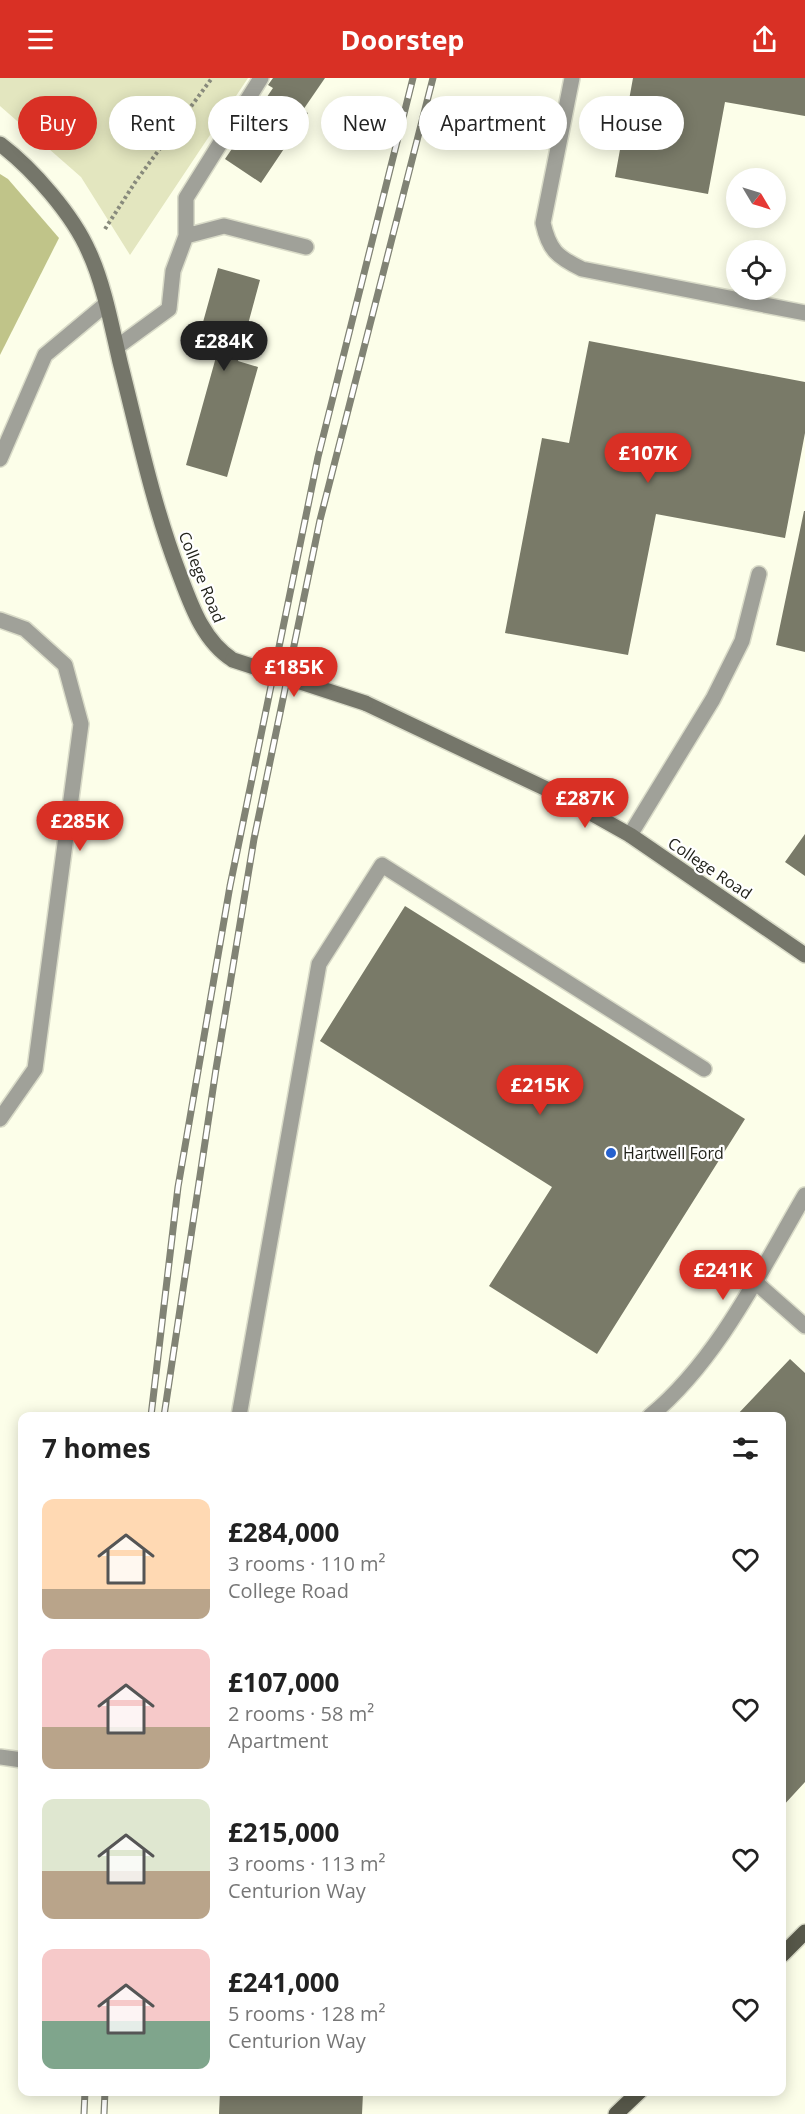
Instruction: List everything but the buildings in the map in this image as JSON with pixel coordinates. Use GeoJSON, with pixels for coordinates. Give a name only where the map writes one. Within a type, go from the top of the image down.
{"type":"FeatureCollection","features":[{"type":"Feature","properties":{"kind":"main road"},"geometry":{"type":"LineString","coordinates":[[786,1951],[804,1936]]}},
{"type":"Feature","properties":{"kind":"main road"},"geometry":{"type":"LineString","coordinates":[[616,2114],[635,2096]]}},
{"type":"Feature","properties":{"kind":"street"},"geometry":{"type":"LineString","coordinates":[[117,347],[169,309],[173,271],[186,236],[186,198],[261,78]]}},
{"type":"Feature","properties":{"kind":"street"},"geometry":{"type":"LineString","coordinates":[[572,78],[543,223],[547,242],[561,259],[582,269],[805,312]]}},
{"type":"Feature","properties":{"kind":"street","name":"College Road"},"geometry":{"type":"LineString","coordinates":[[0,144],[66,210],[90,253],[106,304],[150,485],[169,545],[185,588],[208,637],[220,652],[233,660],[365,703],[555,793],[630,835],[805,955]]}},
{"type":"Feature","properties":{"kind":"street"},"geometry":{"type":"LineString","coordinates":[[186,236],[224,226],[306,248]]}},
{"type":"Feature","properties":{"kind":"street"},"geometry":{"type":"LineString","coordinates":[[0,459],[45,355],[106,304]]}},
{"type":"Feature","properties":{"kind":"street"},"geometry":{"type":"LineString","coordinates":[[630,835],[713,699],[742,641],[759,574]]}},
{"type":"Feature","properties":{"kind":"street"},"geometry":{"type":"LineString","coordinates":[[0,620],[25,629],[65,665],[81,724],[35,1069],[0,1119]]}},
{"type":"Feature","properties":{"kind":"street"},"geometry":{"type":"LineString","coordinates":[[240,1412],[319,964],[382,865],[704,1069]]}},
{"type":"Feature","properties":{"kind":"street"},"geometry":{"type":"LineString","coordinates":[[655,1412],[663,1406],[714,1346],[805,1195]]}},
{"type":"Feature","properties":{"kind":"street"},"geometry":{"type":"LineString","coordinates":[[754,1281],[805,1326]]}},
{"type":"Feature","properties":{"kind":"street"},"geometry":{"type":"LineString","coordinates":[[0,1757],[18,1759]]}},
{"type":"Feature","properties":{"kind":"path"},"geometry":{"type":"LineString","coordinates":[[90,253],[136,181],[212,78]]}},
{"type":"Feature","properties":{"kind":"green space"},"geometry":{"type":"Polygon","coordinates":[[[0,78],[248,78],[236,96],[208,96],[208,138],[130,255],[81,177],[50,150],[97,150],[97,96],[18,96],[18,122],[0,106],[0,78]]]}},
{"type":"Feature","properties":{"kind":"green space"},"geometry":{"type":"Polygon","coordinates":[[[0,174],[8,179],[59,238],[0,355],[0,174]]]}},
{"type":"Feature","properties":{"kind":"railway"},"geometry":{"type":"LineString","coordinates":[[151,1412],[178,1187],[230,886],[318,457],[413,78]]}},
{"type":"Feature","properties":{"kind":"railway"},"geometry":{"type":"LineString","coordinates":[[165,1412],[216,1069],[254,839],[320,520],[433,78]]}},
{"type":"Feature","properties":{"kind":"railway"},"geometry":{"type":"LineString","coordinates":[[84,2114],[85,2096]]}},
{"type":"Feature","properties":{"kind":"railway"},"geometry":{"type":"LineString","coordinates":[[104,2114],[105,2096]]}},
{"type":"Feature","properties":{"kind":"place","name":"Hartwell Ford"},"geometry":{"type":"Point","coordinates":[611,1153]}}]}
